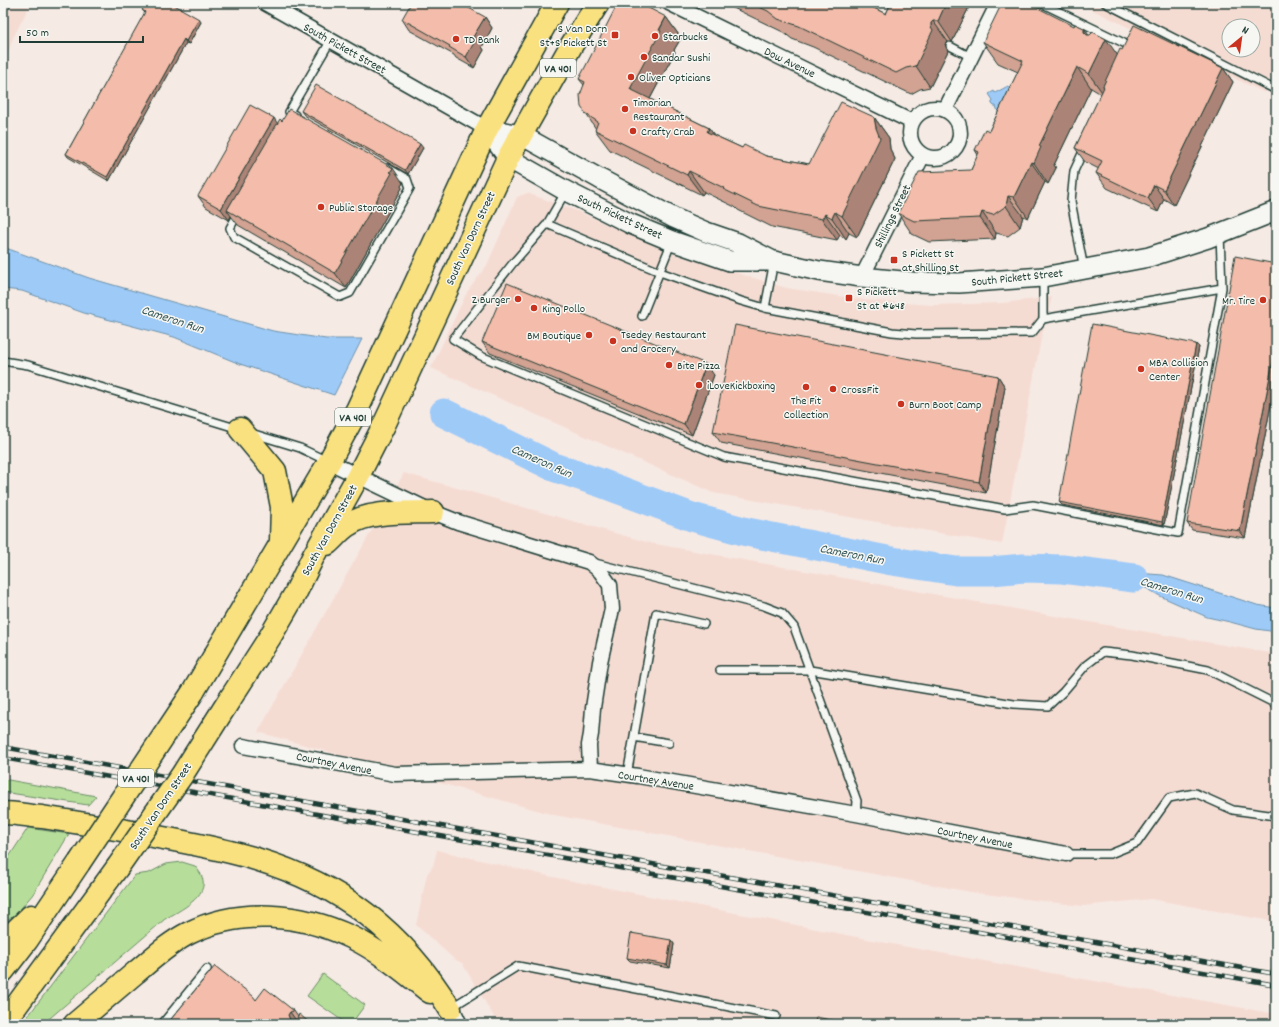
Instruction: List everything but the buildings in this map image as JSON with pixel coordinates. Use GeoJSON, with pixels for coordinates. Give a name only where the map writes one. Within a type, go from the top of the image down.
{"type":"FeatureCollection","features":[{"type":"Feature","properties":{"kind":"main road","name":"VA 401"},"geometry":{"type":"LineString","coordinates":[[3,972],[27,940],[193,692],[329,462],[357,410],[487,129],[557,3]]}},
{"type":"Feature","properties":{"kind":"main road","name":"South Van Dorn Street"},"geometry":{"type":"LineString","coordinates":[[3,1024],[117,868],[182,775],[270,637],[295,594],[314,555],[358,476],[384,425],[508,158],[571,46],[598,3]]}},
{"type":"Feature","properties":{"kind":"main road","name":"South Pickett Street"},"geometry":{"type":"LineString","coordinates":[[487,129],[521,134],[600,179],[674,218],[738,244],[774,261]]}},
{"type":"Feature","properties":{"kind":"main road","name":"South Pickett Street"},"geometry":{"type":"LineString","coordinates":[[487,129],[508,158],[566,191],[631,224],[672,241],[730,261],[774,261],[819,271],[862,278],[912,282],[959,283],[1043,277],[1149,257],[1220,234],[1276,211]]}},
{"type":"Feature","properties":{"kind":"main road"},"geometry":{"type":"LineString","coordinates":[[240,429],[275,471],[282,507],[281,544]]}},
{"type":"Feature","properties":{"kind":"main road"},"geometry":{"type":"LineString","coordinates":[[314,555],[348,525],[358,519],[387,514],[434,512]]}},
{"type":"Feature","properties":{"kind":"main road"},"geometry":{"type":"LineString","coordinates":[[5,812],[77,822],[211,847],[255,858],[286,869],[345,898],[369,915],[392,935],[422,966],[437,987],[453,1016]]}},
{"type":"Feature","properties":{"kind":"main road"},"geometry":{"type":"LineString","coordinates":[[3,943],[27,921],[79,863]]}},
{"type":"Feature","properties":{"kind":"main road"},"geometry":{"type":"LineString","coordinates":[[75,1024],[157,954],[188,934],[210,924],[254,917],[277,917],[298,920],[325,927],[351,937],[399,967],[453,1016]]}},
{"type":"Feature","properties":{"kind":"street","name":"South Pickett Street"},"geometry":{"type":"LineString","coordinates":[[264,3],[487,129]]}},
{"type":"Feature","properties":{"kind":"street","name":"Dow Avenue"},"geometry":{"type":"LineString","coordinates":[[669,3],[912,122]]}},
{"type":"Feature","properties":{"kind":"street"},"geometry":{"type":"LineString","coordinates":[[945,110],[998,3]]}},
{"type":"Feature","properties":{"kind":"street"},"geometry":{"type":"LineString","coordinates":[[934,108],[945,110],[955,118],[958,125],[960,134],[957,144],[950,153],[942,157],[930,158],[916,150],[911,141],[909,132],[912,122],[918,114],[924,110],[934,108]]}},
{"type":"Feature","properties":{"kind":"street","name":"Shillings Street"},"geometry":{"type":"LineString","coordinates":[[862,278],[923,155]]}},
{"type":"Feature","properties":{"kind":"street"},"geometry":{"type":"LineString","coordinates":[[329,462],[458,522],[589,562],[600,571],[610,585],[612,609],[600,662],[593,708],[591,734],[588,745],[590,769]]}},
{"type":"Feature","properties":{"kind":"street","name":"Courtney Avenue"},"geometry":{"type":"LineString","coordinates":[[242,746],[395,774],[590,769],[856,814],[1066,854]]}},
{"type":"Feature","properties":{"kind":"lane"},"geometry":{"type":"LineString","coordinates":[[1041,3],[1106,38],[1132,47],[1129,54]]}},
{"type":"Feature","properties":{"kind":"lane"},"geometry":{"type":"LineString","coordinates":[[1105,3],[1276,90]]}},
{"type":"Feature","properties":{"kind":"lane"},"geometry":{"type":"LineString","coordinates":[[296,118],[289,112],[331,40]]}},
{"type":"Feature","properties":{"kind":"lane"},"geometry":{"type":"LineString","coordinates":[[950,46],[972,57]]}},
{"type":"Feature","properties":{"kind":"lane"},"geometry":{"type":"LineString","coordinates":[[1084,269],[1071,201],[1074,171],[1086,144]]}},
{"type":"Feature","properties":{"kind":"lane"},"geometry":{"type":"LineString","coordinates":[[242,208],[230,228],[234,237],[340,298],[350,293],[410,188],[407,179],[381,164]]}},
{"type":"Feature","properties":{"kind":"lane"},"geometry":{"type":"LineString","coordinates":[[566,191],[547,224],[513,262],[454,339],[481,356],[724,457],[1005,509],[1033,505],[1178,533],[1222,288],[1220,234]]}},
{"type":"Feature","properties":{"kind":"lane"},"geometry":{"type":"LineString","coordinates":[[547,224],[660,272],[741,301],[765,308],[892,332],[916,334],[1032,333],[1043,319],[1043,277]]}},
{"type":"Feature","properties":{"kind":"lane"},"geometry":{"type":"LineString","coordinates":[[642,316],[672,241]]}},
{"type":"Feature","properties":{"kind":"lane"},"geometry":{"type":"LineString","coordinates":[[765,308],[774,261]]}},
{"type":"Feature","properties":{"kind":"lane"},"geometry":{"type":"LineString","coordinates":[[1043,319],[1222,288]]}},
{"type":"Feature","properties":{"kind":"lane"},"geometry":{"type":"LineString","coordinates":[[3,361],[28,364],[240,429],[300,448],[329,462]]}},
{"type":"Feature","properties":{"kind":"lane"},"geometry":{"type":"LineString","coordinates":[[589,562],[764,606],[782,613],[794,627],[810,670],[857,801],[856,814]]}},
{"type":"Feature","properties":{"kind":"lane"},"geometry":{"type":"LineString","coordinates":[[627,775],[656,613],[704,624]]}},
{"type":"Feature","properties":{"kind":"lane"},"geometry":{"type":"LineString","coordinates":[[720,670],[810,670],[1014,704],[1048,706],[1063,692],[1086,665],[1103,652],[1132,654],[1208,670],[1276,704]]}},
{"type":"Feature","properties":{"kind":"lane"},"geometry":{"type":"LineString","coordinates":[[634,737],[668,743]]}},
{"type":"Feature","properties":{"kind":"lane"},"geometry":{"type":"LineString","coordinates":[[1066,854],[1110,854],[1137,843],[1169,798],[1194,793],[1232,810],[1276,816]]}},
{"type":"Feature","properties":{"kind":"lane"},"geometry":{"type":"LineString","coordinates":[[453,1016],[518,966],[776,1016]]}},
{"type":"Feature","properties":{"kind":"lane"},"geometry":{"type":"LineString","coordinates":[[162,1024],[207,969]]}},
{"type":"Feature","properties":{"kind":"shaded area"},"geometry":{"type":"Polygon","coordinates":[[[3,3],[31,3],[13,38],[3,67],[3,3]]]}},
{"type":"Feature","properties":{"kind":"shaded area"},"geometry":{"type":"Polygon","coordinates":[[[1078,3],[1276,3],[1276,58],[1265,93],[1078,3]]]}},
{"type":"Feature","properties":{"kind":"shaded area"},"geometry":{"type":"Polygon","coordinates":[[[527,193],[577,211],[674,254],[787,288],[865,300],[932,305],[1002,303],[1052,297],[1041,339],[1002,544],[713,493],[431,368],[467,292],[487,265],[517,197],[527,193]]]}},
{"type":"Feature","properties":{"kind":"shaded area"},"geometry":{"type":"Polygon","coordinates":[[[404,473],[650,543],[1049,615],[1276,654],[1276,922],[1151,899],[1083,906],[976,893],[554,815],[258,732],[404,473]]]}},
{"type":"Feature","properties":{"kind":"shaded area"},"geometry":{"type":"Polygon","coordinates":[[[437,850],[553,877],[897,945],[1276,1014],[1276,1024],[498,1024],[462,963],[454,959],[416,925],[427,874],[433,866],[437,850]]]}},
{"type":"Feature","properties":{"kind":"green space"},"geometry":{"type":"Polygon","coordinates":[[[3,779],[96,796],[88,805],[3,792],[3,779]]]}},
{"type":"Feature","properties":{"kind":"green space"},"geometry":{"type":"Polygon","coordinates":[[[28,828],[69,834],[33,894],[17,913],[3,924],[3,866],[28,828]]]}},
{"type":"Feature","properties":{"kind":"green space"},"geometry":{"type":"Polygon","coordinates":[[[182,862],[195,866],[200,873],[203,884],[202,890],[198,897],[165,919],[43,1024],[22,1024],[135,875],[149,873],[166,864],[182,862]]]}},
{"type":"Feature","properties":{"kind":"green space"},"geometry":{"type":"Polygon","coordinates":[[[323,974],[365,1005],[351,1024],[347,1024],[307,996],[323,974]]]}},
{"type":"Feature","properties":{"kind":"water"},"geometry":{"type":"Polygon","coordinates":[[[1008,86],[1010,89],[1008,109],[998,112],[996,106],[992,104],[993,100],[989,94],[994,91],[995,93],[1008,86]]]}},
{"type":"Feature","properties":{"kind":"water"},"geometry":{"type":"Polygon","coordinates":[[[3,247],[89,278],[273,331],[326,339],[362,339],[334,395],[240,364],[174,337],[84,313],[22,291],[3,289],[3,247]]]}},
{"type":"Feature","properties":{"kind":"water"},"geometry":{"type":"Polygon","coordinates":[[[1121,572],[1163,575],[1257,605],[1276,608],[1276,635],[1270,631],[1207,617],[1134,583],[1120,582],[1096,574],[1121,572]]]}},
{"type":"Feature","properties":{"kind":"waterway"},"geometry":{"type":"LineString","coordinates":[[3,14],[9,3]]}},
{"type":"Feature","properties":{"kind":"waterway","name":"Cameron Run"},"geometry":{"type":"LineString","coordinates":[[444,413],[556,468],[692,517],[747,532],[892,561],[956,571],[991,571],[1024,568],[1062,569],[1134,578]]}},
{"type":"Feature","properties":{"kind":"railway"},"geometry":{"type":"LineString","coordinates":[[3,747],[680,869],[1276,974]]}},
{"type":"Feature","properties":{"kind":"railway"},"geometry":{"type":"LineString","coordinates":[[3,758],[1276,985]]}},
{"type":"Feature","properties":{"kind":"place","name":"S Van Dorn St+S Pickett St"},"geometry":{"type":"Point","coordinates":[615,35]}},
{"type":"Feature","properties":{"kind":"place","name":"Starbucks"},"geometry":{"type":"Point","coordinates":[655,36]}},
{"type":"Feature","properties":{"kind":"place","name":"TD Bank"},"geometry":{"type":"Point","coordinates":[456,39]}},
{"type":"Feature","properties":{"kind":"place","name":"Sandar Sushi"},"geometry":{"type":"Point","coordinates":[644,57]}},
{"type":"Feature","properties":{"kind":"place","name":"Oliver Opticians"},"geometry":{"type":"Point","coordinates":[631,77]}},
{"type":"Feature","properties":{"kind":"place","name":"Timorian Restaurant"},"geometry":{"type":"Point","coordinates":[625,109]}},
{"type":"Feature","properties":{"kind":"place","name":"Crafty Crab"},"geometry":{"type":"Point","coordinates":[633,131]}},
{"type":"Feature","properties":{"kind":"place","name":"Public Storage"},"geometry":{"type":"Point","coordinates":[321,207]}},
{"type":"Feature","properties":{"kind":"place","name":"S Pickett St at Shilling St"},"geometry":{"type":"Point","coordinates":[894,260]}},
{"type":"Feature","properties":{"kind":"place","name":"S Pickett St at #648"},"geometry":{"type":"Point","coordinates":[849,298]}},
{"type":"Feature","properties":{"kind":"place","name":"Z Burger"},"geometry":{"type":"Point","coordinates":[518,299]}},
{"type":"Feature","properties":{"kind":"place","name":"Mr. Tire"},"geometry":{"type":"Point","coordinates":[1263,300]}},
{"type":"Feature","properties":{"kind":"place","name":"King Pollo"},"geometry":{"type":"Point","coordinates":[534,308]}},
{"type":"Feature","properties":{"kind":"place","name":"BM Boutique"},"geometry":{"type":"Point","coordinates":[589,335]}},
{"type":"Feature","properties":{"kind":"place","name":"Tsedey Restaurant and Grocery"},"geometry":{"type":"Point","coordinates":[613,341]}},
{"type":"Feature","properties":{"kind":"place","name":"Bite Pizza"},"geometry":{"type":"Point","coordinates":[669,365]}},
{"type":"Feature","properties":{"kind":"place","name":"MBA Collision Center"},"geometry":{"type":"Point","coordinates":[1141,369]}},
{"type":"Feature","properties":{"kind":"place","name":"iLoveKickboxing"},"geometry":{"type":"Point","coordinates":[699,385]}},
{"type":"Feature","properties":{"kind":"place","name":"The Fit Collection"},"geometry":{"type":"Point","coordinates":[806,387]}},
{"type":"Feature","properties":{"kind":"place","name":"CrossFit"},"geometry":{"type":"Point","coordinates":[833,389]}},
{"type":"Feature","properties":{"kind":"place","name":"Burn Boot Camp"},"geometry":{"type":"Point","coordinates":[901,404]}}]}
